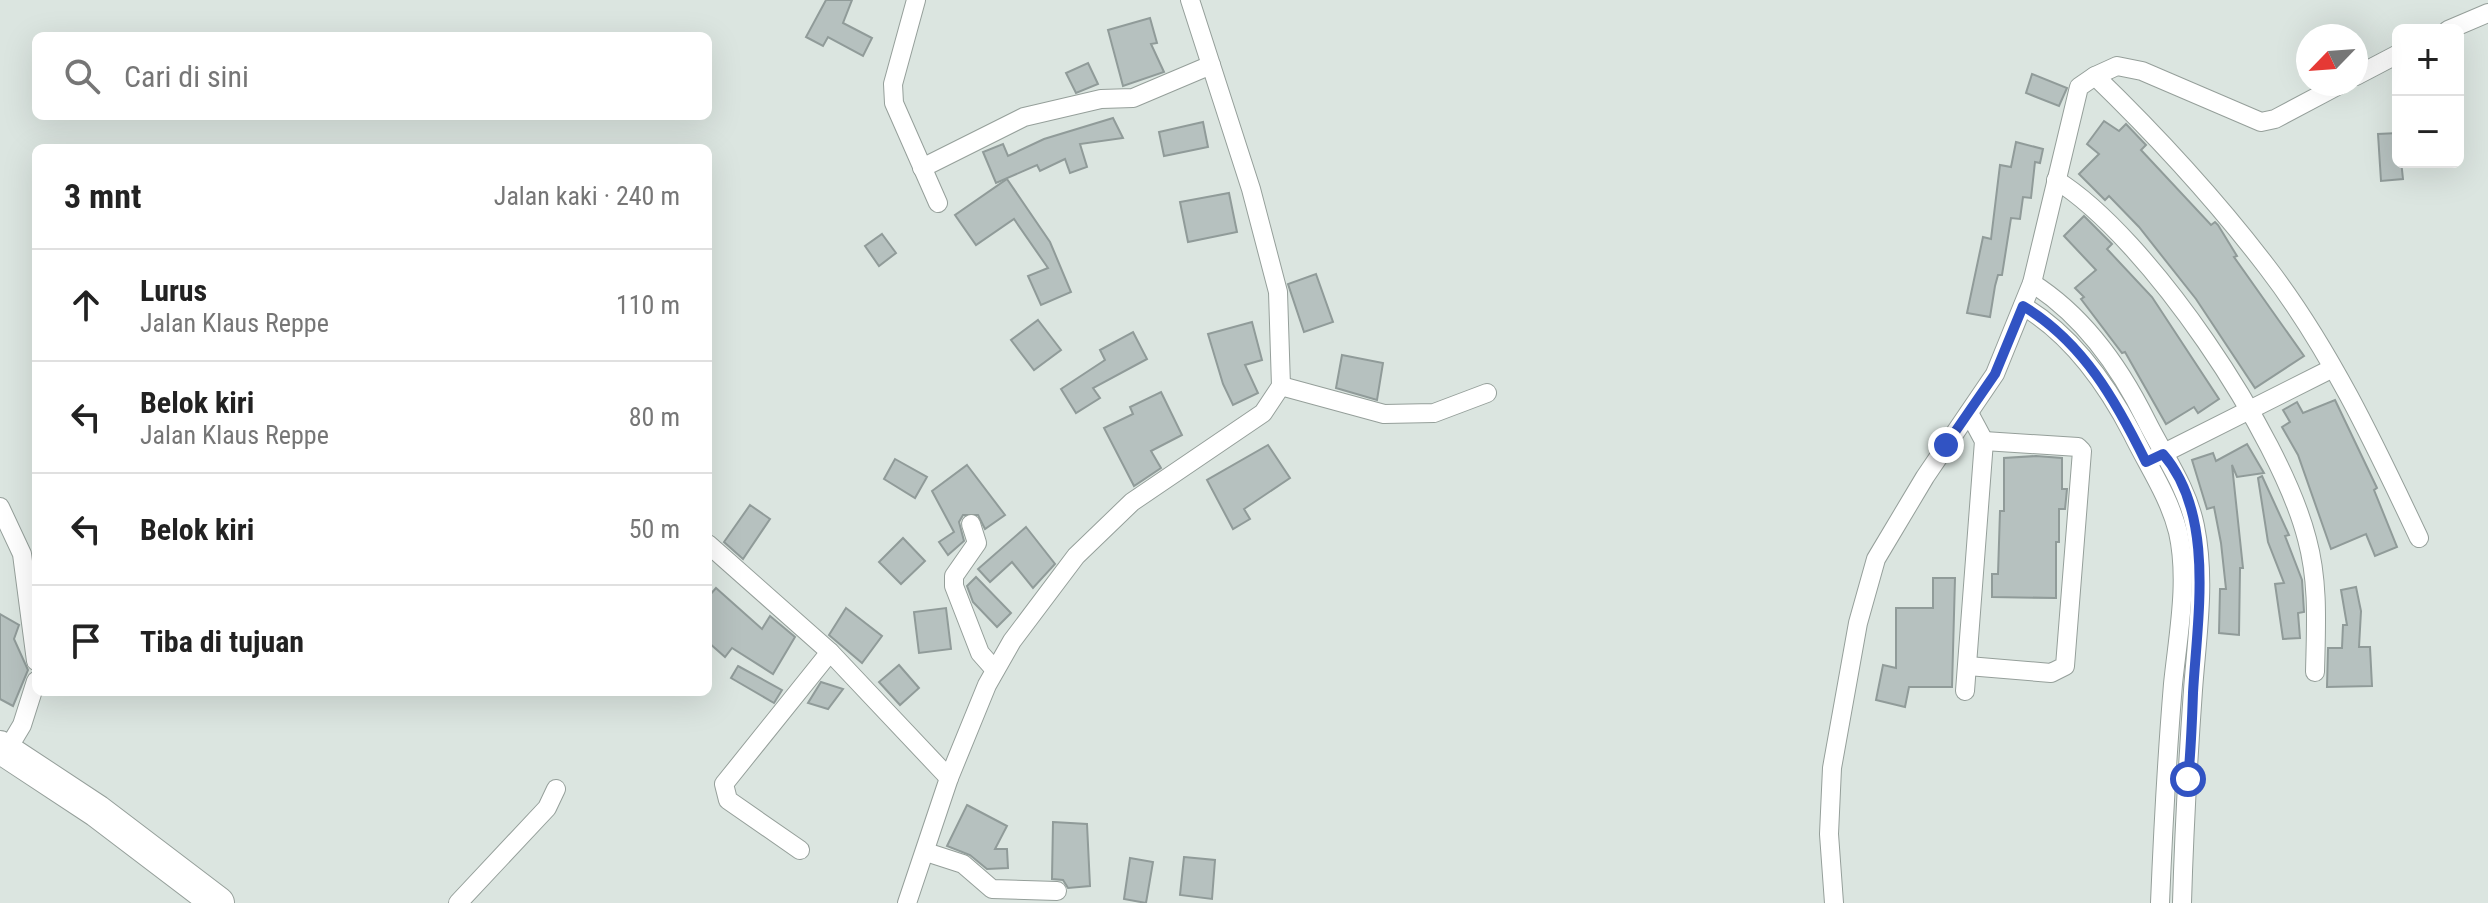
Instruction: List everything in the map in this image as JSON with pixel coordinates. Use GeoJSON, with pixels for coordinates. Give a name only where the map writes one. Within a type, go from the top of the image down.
{"type":"FeatureCollection","features":[{"type":"Feature","properties":{"kind":"highway"},"geometry":{"type":"LineString","coordinates":[[4,749],[97,811],[218,903]]}},
{"type":"Feature","properties":{"kind":"street"},"geometry":{"type":"LineString","coordinates":[[916,0],[893,84],[901,123],[938,203]]}},
{"type":"Feature","properties":{"kind":"street"},"geometry":{"type":"LineString","coordinates":[[907,903],[949,778],[995,670],[1012,641],[1076,556],[1153,485],[1263,413],[1281,386],[1278,292],[1251,189],[1190,0]]}},
{"type":"Feature","properties":{"kind":"street"},"geometry":{"type":"LineString","coordinates":[[2462,24],[2488,13]]}},
{"type":"Feature","properties":{"kind":"street"},"geometry":{"type":"LineString","coordinates":[[2368,70],[2392,57]]}},
{"type":"Feature","properties":{"kind":"street"},"geometry":{"type":"LineString","coordinates":[[922,168],[1024,117],[1101,99],[1133,98],[1211,65]]}},
{"type":"Feature","properties":{"kind":"street"},"geometry":{"type":"LineString","coordinates":[[1834,903],[1829,834],[1832,768],[1858,623],[1876,559],[1925,477],[1995,374],[2032,283],[2079,87],[2117,66],[2142,71],[2261,122],[2275,119],[2318,96]]}},
{"type":"Feature","properties":{"kind":"street"},"geometry":{"type":"LineString","coordinates":[[2095,76],[2198,181],[2268,268],[2364,422],[2419,538]]}},
{"type":"Feature","properties":{"kind":"street"},"geometry":{"type":"LineString","coordinates":[[2056,180],[2083,197],[2135,249],[2174,298],[2247,410],[2287,484],[2307,538],[2317,590],[2315,672]]}},
{"type":"Feature","properties":{"kind":"street"},"geometry":{"type":"LineString","coordinates":[[2032,283],[2061,301],[2130,386],[2173,519],[2181,561],[2180,638],[2169,739],[2160,903]]}},
{"type":"Feature","properties":{"kind":"street"},"geometry":{"type":"LineString","coordinates":[[2023,306],[2053,324],[2091,369],[2154,458],[2174,467],[2194,524],[2202,597],[2184,828],[2182,903]]}},
{"type":"Feature","properties":{"kind":"street"},"geometry":{"type":"LineString","coordinates":[[2154,458],[2331,369]]}},
{"type":"Feature","properties":{"kind":"street"},"geometry":{"type":"LineString","coordinates":[[1281,386],[1384,414],[1434,413],[1487,393]]}},
{"type":"Feature","properties":{"kind":"street"},"geometry":{"type":"LineString","coordinates":[[1965,691],[1984,441],[1969,413]]}},
{"type":"Feature","properties":{"kind":"street"},"geometry":{"type":"LineString","coordinates":[[1968,666],[2051,673],[2065,666],[2082,451],[2078,447],[1984,441]]}},
{"type":"Feature","properties":{"kind":"street"},"geometry":{"type":"LineString","coordinates":[[0,507],[22,554],[32,630]]}},
{"type":"Feature","properties":{"kind":"street"},"geometry":{"type":"LineString","coordinates":[[971,524],[977,543],[954,576],[954,586],[980,653],[995,670]]}},
{"type":"Feature","properties":{"kind":"street"},"geometry":{"type":"LineString","coordinates":[[712,548],[830,652],[949,778]]}},
{"type":"Feature","properties":{"kind":"street"},"geometry":{"type":"LineString","coordinates":[[800,850],[728,800],[724,784],[830,652]]}},
{"type":"Feature","properties":{"kind":"street"},"geometry":{"type":"LineString","coordinates":[[4,749],[22,725],[32,694]]}},
{"type":"Feature","properties":{"kind":"street"},"geometry":{"type":"LineString","coordinates":[[458,903],[547,808],[556,789]]}},
{"type":"Feature","properties":{"kind":"street"},"geometry":{"type":"LineString","coordinates":[[926,852],[963,864],[992,889],[1057,891]]}},
{"type":"Feature","properties":{"kind":"building"},"geometry":{"type":"Polygon","coordinates":[[[826,0],[852,0],[843,23],[872,38],[863,56],[828,37],[823,46],[806,37],[826,0]]]}},
{"type":"Feature","properties":{"kind":"building"},"geometry":{"type":"Polygon","coordinates":[[[1150,18],[1157,43],[1151,44],[1164,72],[1123,86],[1108,30],[1150,18]]]}},
{"type":"Feature","properties":{"kind":"building"},"geometry":{"type":"Polygon","coordinates":[[[1088,63],[1098,84],[1076,93],[1066,73],[1088,63]]]}},
{"type":"Feature","properties":{"kind":"building"},"geometry":{"type":"Polygon","coordinates":[[[2032,74],[2067,88],[2059,106],[2026,93],[2032,74]]]}},
{"type":"Feature","properties":{"kind":"building"},"geometry":{"type":"Polygon","coordinates":[[[1113,118],[1123,138],[1080,144],[1087,167],[1070,173],[1065,159],[1040,171],[1037,165],[996,183],[983,152],[1003,144],[1008,156],[1044,139],[1113,118]]]}},
{"type":"Feature","properties":{"kind":"building"},"geometry":{"type":"Polygon","coordinates":[[[2104,121],[2119,131],[2126,124],[2146,145],[2141,150],[2211,225],[2215,222],[2218,225],[2237,256],[2234,257],[2304,356],[2255,388],[2196,299],[2139,227],[2109,196],[2105,200],[2079,174],[2099,154],[2087,144],[2104,121]]]}},
{"type":"Feature","properties":{"kind":"building"},"geometry":{"type":"Polygon","coordinates":[[[1203,122],[1208,147],[1164,156],[1159,132],[1203,122]]]}},
{"type":"Feature","properties":{"kind":"building"},"geometry":{"type":"Polygon","coordinates":[[[2392,133],[2392,168],[2402,168],[2403,179],[2381,181],[2378,134],[2392,133]]]}},
{"type":"Feature","properties":{"kind":"building"},"geometry":{"type":"Polygon","coordinates":[[[2016,142],[2043,149],[2040,163],[2035,162],[2031,198],[2023,197],[2020,219],[2011,218],[2002,275],[1998,275],[1990,317],[1967,313],[1983,237],[1991,239],[2000,165],[2011,167],[2016,142]]]}},
{"type":"Feature","properties":{"kind":"building"},"geometry":{"type":"Polygon","coordinates":[[[1007,179],[1050,242],[1071,292],[1041,305],[1028,276],[1048,268],[1014,219],[976,245],[955,215],[1007,179]]]}},
{"type":"Feature","properties":{"kind":"building"},"geometry":{"type":"Polygon","coordinates":[[[1229,193],[1237,232],[1188,242],[1180,202],[1229,193]]]}},
{"type":"Feature","properties":{"kind":"building"},"geometry":{"type":"Polygon","coordinates":[[[2084,216],[2112,244],[2107,249],[2152,297],[2219,399],[2198,413],[2194,407],[2166,424],[2125,352],[2122,353],[2081,299],[2084,297],[2075,288],[2096,270],[2064,236],[2084,216]]]}},
{"type":"Feature","properties":{"kind":"building"},"geometry":{"type":"Polygon","coordinates":[[[882,234],[896,253],[879,266],[865,246],[882,234]]]}},
{"type":"Feature","properties":{"kind":"building"},"geometry":{"type":"Polygon","coordinates":[[[1316,274],[1333,322],[1304,332],[1288,284],[1316,274]]]}},
{"type":"Feature","properties":{"kind":"building"},"geometry":{"type":"Polygon","coordinates":[[[1038,320],[1061,350],[1034,370],[1011,340],[1038,320]]]}},
{"type":"Feature","properties":{"kind":"building"},"geometry":{"type":"Polygon","coordinates":[[[1252,322],[1262,360],[1245,365],[1258,393],[1233,405],[1223,384],[1208,334],[1252,322]]]}},
{"type":"Feature","properties":{"kind":"building"},"geometry":{"type":"Polygon","coordinates":[[[1133,332],[1147,359],[1093,388],[1100,398],[1076,413],[1061,389],[1105,360],[1100,350],[1133,332]]]}},
{"type":"Feature","properties":{"kind":"building"},"geometry":{"type":"Polygon","coordinates":[[[1342,355],[1383,363],[1377,400],[1336,388],[1342,355]]]}},
{"type":"Feature","properties":{"kind":"building"},"geometry":{"type":"Polygon","coordinates":[[[1161,392],[1182,435],[1151,451],[1161,468],[1134,486],[1104,428],[1133,414],[1130,407],[1161,392]]]}},
{"type":"Feature","properties":{"kind":"building"},"geometry":{"type":"Polygon","coordinates":[[[2335,400],[2377,488],[2374,490],[2397,547],[2375,556],[2366,534],[2331,549],[2298,455],[2282,427],[2290,422],[2283,410],[2297,402],[2303,413],[2335,400]]]}},
{"type":"Feature","properties":{"kind":"building"},"geometry":{"type":"Polygon","coordinates":[[[2247,444],[2264,473],[2237,477],[2232,465],[2243,568],[2240,568],[2239,635],[2219,633],[2220,589],[2226,589],[2221,543],[2214,507],[2207,509],[2192,460],[2213,453],[2216,461],[2247,444]]]}},
{"type":"Feature","properties":{"kind":"building"},"geometry":{"type":"Polygon","coordinates":[[[1268,445],[1290,478],[1244,509],[1250,519],[1233,529],[1207,480],[1268,445]]]}},
{"type":"Feature","properties":{"kind":"building"},"geometry":{"type":"Polygon","coordinates":[[[2004,458],[2062,458],[2062,489],[2067,489],[2065,509],[2059,509],[2056,598],[1992,597],[1992,574],[1998,574],[2000,511],[2004,511],[2004,458]]]}},
{"type":"Feature","properties":{"kind":"building"},"geometry":{"type":"Polygon","coordinates":[[[895,459],[927,477],[915,498],[884,479],[895,459]]]}},
{"type":"Feature","properties":{"kind":"building"},"geometry":{"type":"Polygon","coordinates":[[[967,465],[1005,515],[985,529],[978,515],[963,515],[959,522],[964,541],[948,555],[939,542],[954,532],[932,491],[967,465]]]}},
{"type":"Feature","properties":{"kind":"building"},"geometry":{"type":"Polygon","coordinates":[[[2262,476],[2289,535],[2285,536],[2302,580],[2304,612],[2298,613],[2300,638],[2283,639],[2275,584],[2284,583],[2268,542],[2258,478],[2262,476]]]}},
{"type":"Feature","properties":{"kind":"building"},"geometry":{"type":"Polygon","coordinates":[[[750,505],[770,519],[743,559],[724,542],[750,505]]]}},
{"type":"Feature","properties":{"kind":"building"},"geometry":{"type":"Polygon","coordinates":[[[1026,527],[1055,564],[1033,588],[1012,562],[990,582],[978,569],[1026,527]]]}},
{"type":"Feature","properties":{"kind":"building"},"geometry":{"type":"Polygon","coordinates":[[[903,538],[925,561],[901,584],[879,562],[903,538]]]}},
{"type":"Feature","properties":{"kind":"building"},"geometry":{"type":"Polygon","coordinates":[[[976,577],[1011,613],[997,627],[973,602],[967,586],[976,577]]]}},
{"type":"Feature","properties":{"kind":"building"},"geometry":{"type":"Polygon","coordinates":[[[1933,578],[1955,578],[1952,687],[1909,687],[1905,707],[1876,700],[1883,665],[1896,668],[1896,608],[1933,608],[1933,578]]]}},
{"type":"Feature","properties":{"kind":"building"},"geometry":{"type":"Polygon","coordinates":[[[2356,587],[2361,611],[2359,647],[2370,647],[2372,686],[2327,687],[2328,648],[2342,648],[2343,625],[2347,625],[2341,590],[2356,587]]]}},
{"type":"Feature","properties":{"kind":"building"},"geometry":{"type":"Polygon","coordinates":[[[716,588],[762,629],[770,616],[795,637],[773,674],[732,648],[725,657],[712,646],[712,592],[716,588]]]}},
{"type":"Feature","properties":{"kind":"building"},"geometry":{"type":"Polygon","coordinates":[[[846,608],[882,636],[862,663],[829,635],[846,608]]]}},
{"type":"Feature","properties":{"kind":"building"},"geometry":{"type":"Polygon","coordinates":[[[946,608],[951,649],[919,653],[914,612],[946,608]]]}},
{"type":"Feature","properties":{"kind":"building"},"geometry":{"type":"Polygon","coordinates":[[[0,614],[19,625],[14,639],[28,670],[13,706],[0,699],[0,614]]]}},
{"type":"Feature","properties":{"kind":"building"},"geometry":{"type":"Polygon","coordinates":[[[899,665],[919,688],[900,705],[879,682],[899,665]]]}},
{"type":"Feature","properties":{"kind":"building"},"geometry":{"type":"Polygon","coordinates":[[[738,666],[782,690],[774,703],[731,678],[738,666]]]}},
{"type":"Feature","properties":{"kind":"building"},"geometry":{"type":"Polygon","coordinates":[[[821,682],[843,689],[828,709],[808,703],[821,682]]]}},
{"type":"Feature","properties":{"kind":"building"},"geometry":{"type":"Polygon","coordinates":[[[967,805],[1007,826],[995,849],[1007,849],[1008,868],[987,869],[970,855],[947,846],[967,805]]]}},
{"type":"Feature","properties":{"kind":"building"},"geometry":{"type":"Polygon","coordinates":[[[1053,822],[1087,824],[1090,886],[1068,888],[1063,880],[1052,879],[1053,822]]]}},
{"type":"Feature","properties":{"kind":"building"},"geometry":{"type":"Polygon","coordinates":[[[1184,857],[1215,860],[1212,899],[1180,895],[1184,857]]]}},
{"type":"Feature","properties":{"kind":"building"},"geometry":{"type":"Polygon","coordinates":[[[1130,858],[1153,862],[1146,903],[1124,899],[1130,858]]]}},
{"type":"Feature","properties":{"kind":"route"},"geometry":{"type":"LineString","coordinates":[[1946,445],[1995,374],[2023,306],[2053,324],[2091,369],[2116,403],[2146,462],[2163,454],[2174,467],[2194,524],[2202,597],[2188,779]]}}]}
